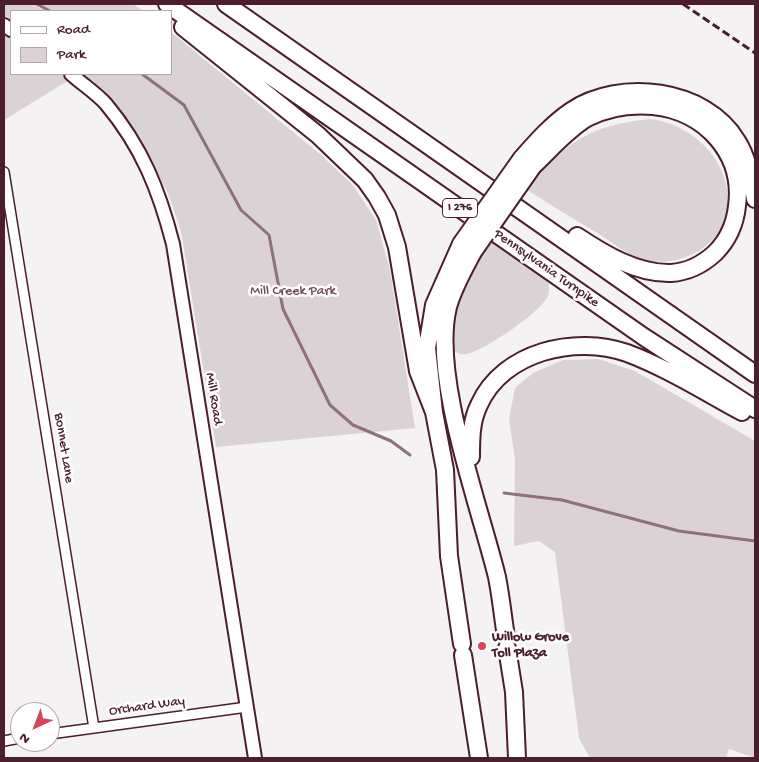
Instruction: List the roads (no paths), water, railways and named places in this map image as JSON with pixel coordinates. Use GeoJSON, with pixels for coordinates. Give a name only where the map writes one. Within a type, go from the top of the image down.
{"type":"FeatureCollection","features":[{"type":"Feature","properties":{"kind":"highway","name":"Pennsylvania Turnpike"},"geometry":{"type":"LineString","coordinates":[[167,4],[644,338],[755,409]]}},
{"type":"Feature","properties":{"kind":"highway","name":"I 276"},"geometry":{"type":"LineString","coordinates":[[226,4],[755,374]]}},
{"type":"Feature","properties":{"kind":"highway"},"geometry":{"type":"LineString","coordinates":[[172,19],[318,135],[365,180],[377,197],[387,215],[397,247],[418,371],[434,412]]}},
{"type":"Feature","properties":{"kind":"highway"},"geometry":{"type":"LineString","coordinates":[[479,758],[449,556],[445,470],[434,412],[427,348],[429,325],[439,292],[545,133],[583,104],[609,95],[659,92],[677,96],[701,108],[730,131],[737,141],[748,165],[755,199]]}},
{"type":"Feature","properties":{"kind":"highway"},"geometry":{"type":"LineString","coordinates":[[478,179],[537,209],[594,247],[640,268],[660,272],[686,270],[709,258],[730,234],[736,215],[738,184],[734,166],[725,146],[696,120],[668,108],[635,104],[618,106],[587,118],[527,162]]}},
{"type":"Feature","properties":{"kind":"highway"},"geometry":{"type":"LineString","coordinates":[[467,248],[448,307],[445,332],[451,399],[497,579],[514,692],[517,758]]}},
{"type":"Feature","properties":{"kind":"highway"},"geometry":{"type":"LineString","coordinates":[[470,476],[474,419],[484,394],[494,381],[518,363],[558,348],[595,346],[628,354],[755,418]]}},
{"type":"Feature","properties":{"kind":"street","name":"Mill Road"},"geometry":{"type":"LineString","coordinates":[[72,75],[105,103],[137,148],[161,198],[172,244],[255,758]]}},
{"type":"Feature","properties":{"kind":"street","name":"Bonnet Lane"},"geometry":{"type":"LineString","coordinates":[[4,172],[94,728]]}},
{"type":"Feature","properties":{"kind":"street","name":"Orchard Way"},"geometry":{"type":"LineString","coordinates":[[60,733],[247,707]]}},
{"type":"Feature","properties":{"kind":"waterway"},"geometry":{"type":"LineString","coordinates":[[37,4],[48,10]]}},
{"type":"Feature","properties":{"kind":"waterway"},"geometry":{"type":"LineString","coordinates":[[143,75],[184,105],[241,210],[269,235],[283,309],[330,405],[353,425],[391,441],[410,455]]}},
{"type":"Feature","properties":{"kind":"waterway"},"geometry":{"type":"LineString","coordinates":[[504,493],[562,500],[679,531],[755,541]]}},
{"type":"Feature","properties":{"kind":"railway"},"geometry":{"type":"LineString","coordinates":[[683,4],[755,53]]}},
{"type":"Feature","properties":{"kind":"place","name":"Willow Grove Toll Plaza"},"geometry":{"type":"Point","coordinates":[482,646]}},
{"type":"Feature","properties":{"kind":"park label","name":"Mill Creek Park"},"geometry":{"type":"Point","coordinates":[293,292]}}]}
